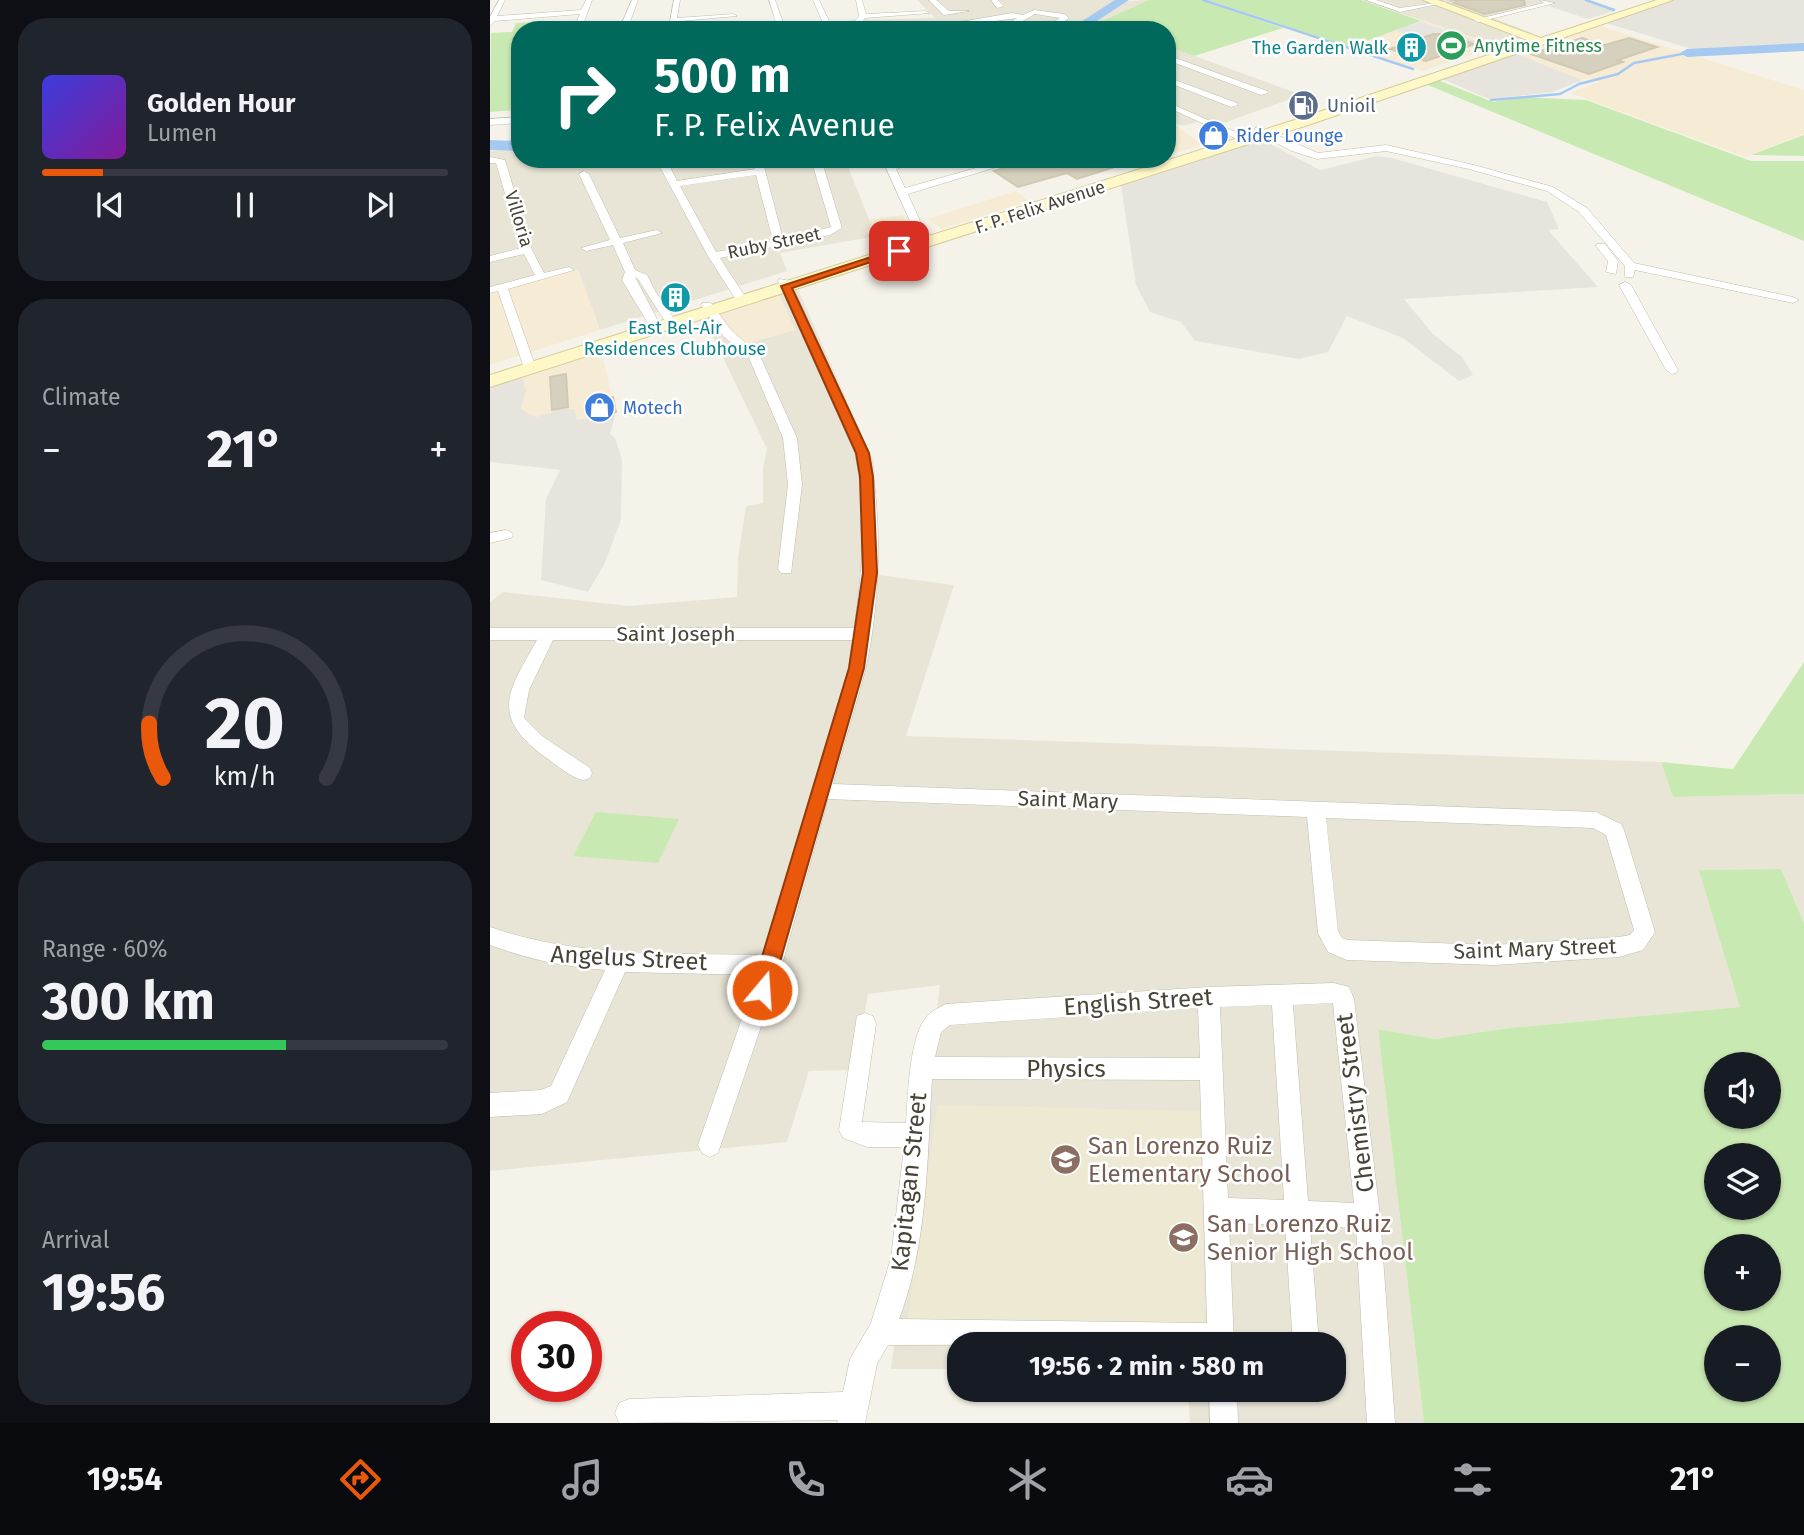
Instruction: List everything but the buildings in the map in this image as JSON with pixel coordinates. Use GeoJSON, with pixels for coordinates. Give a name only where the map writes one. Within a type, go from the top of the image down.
{"type":"FeatureCollection","features":[{"type":"Feature","properties":{"kind":"main road","name":"F. P. Felix Avenue"},"geometry":{"type":"LineString","coordinates":[[1176,159],[1529,39],[1654,0]]}},
{"type":"Feature","properties":{"kind":"main road","name":"F. P. Felix Avenue"},"geometry":{"type":"LineString","coordinates":[[1529,39],[1668,0]]}},
{"type":"Feature","properties":{"kind":"main road"},"geometry":{"type":"LineString","coordinates":[[1433,2],[1529,39]]}},
{"type":"Feature","properties":{"kind":"main road","name":"F. P. Felix Avenue"},"geometry":{"type":"LineString","coordinates":[[1176,156],[1253,135]]}},
{"type":"Feature","properties":{"kind":"main road","name":"F. P. Felix Avenue"},"geometry":{"type":"LineString","coordinates":[[926,239],[1139,168]]}},
{"type":"Feature","properties":{"kind":"main road","name":"F. P. Felix Avenue"},"geometry":{"type":"LineString","coordinates":[[490,381],[528,365],[664,321],[1149,168]]}},
{"type":"Feature","properties":{"kind":"main road","name":"F. P. Felix Avenue"},"geometry":{"type":"LineString","coordinates":[[490,373],[528,365]]}},
{"type":"Feature","properties":{"kind":"street"},"geometry":{"type":"LineString","coordinates":[[491,21],[502,0]]}},
{"type":"Feature","properties":{"kind":"street"},"geometry":{"type":"LineString","coordinates":[[580,21],[589,0]]}},
{"type":"Feature","properties":{"kind":"street"},"geometry":{"type":"LineString","coordinates":[[627,21],[635,0]]}},
{"type":"Feature","properties":{"kind":"street"},"geometry":{"type":"LineString","coordinates":[[677,0],[673,20],[733,15]]}},
{"type":"Feature","properties":{"kind":"street"},"geometry":{"type":"LineString","coordinates":[[772,0],[779,21]]}},
{"type":"Feature","properties":{"kind":"street"},"geometry":{"type":"LineString","coordinates":[[816,0],[826,21]]}},
{"type":"Feature","properties":{"kind":"street"},"geometry":{"type":"LineString","coordinates":[[859,0],[863,16]]}},
{"type":"Feature","properties":{"kind":"street"},"geometry":{"type":"LineString","coordinates":[[932,0],[947,13],[975,10],[964,0]]}},
{"type":"Feature","properties":{"kind":"street"},"geometry":{"type":"LineString","coordinates":[[986,9],[1000,6],[995,0]]}},
{"type":"Feature","properties":{"kind":"street"},"geometry":{"type":"LineString","coordinates":[[1369,0],[1400,10],[1454,0]]}},
{"type":"Feature","properties":{"kind":"street"},"geometry":{"type":"LineString","coordinates":[[1478,20],[1551,3],[1543,0]]}},
{"type":"Feature","properties":{"kind":"street"},"geometry":{"type":"LineString","coordinates":[[859,21],[863,16],[905,10],[926,13]]}},
{"type":"Feature","properties":{"kind":"street"},"geometry":{"type":"LineString","coordinates":[[491,21],[542,11],[584,12]]}},
{"type":"Feature","properties":{"kind":"street"},"geometry":{"type":"LineString","coordinates":[[1016,21],[1036,12],[1064,16],[1060,21]]}},
{"type":"Feature","properties":{"kind":"street"},"geometry":{"type":"LineString","coordinates":[[986,21],[1003,16],[1023,17]]}},
{"type":"Feature","properties":{"kind":"street"},"geometry":{"type":"LineString","coordinates":[[1176,60],[1265,94],[1223,109]]}},
{"type":"Feature","properties":{"kind":"street"},"geometry":{"type":"LineString","coordinates":[[1176,82],[1244,102]]}},
{"type":"Feature","properties":{"kind":"street"},"geometry":{"type":"LineString","coordinates":[[1176,108],[1317,160],[1386,153],[1468,169],[1567,203],[1614,244],[1672,370]]}},
{"type":"Feature","properties":{"kind":"street"},"geometry":{"type":"LineString","coordinates":[[1199,117],[1211,113]]}},
{"type":"Feature","properties":{"kind":"street"},"geometry":{"type":"LineString","coordinates":[[490,122],[511,121]]}},
{"type":"Feature","properties":{"kind":"street","name":"Villoria"},"geometry":{"type":"LineString","coordinates":[[495,160],[527,250],[541,277]]}},
{"type":"Feature","properties":{"kind":"street"},"geometry":{"type":"LineString","coordinates":[[666,168],[713,256],[741,298]]}},
{"type":"Feature","properties":{"kind":"street"},"geometry":{"type":"LineString","coordinates":[[760,168],[778,241]]}},
{"type":"Feature","properties":{"kind":"street","name":"Ruby Street"},"geometry":{"type":"LineString","coordinates":[[713,256],[835,229],[838,226],[819,168]]}},
{"type":"Feature","properties":{"kind":"street"},"geometry":{"type":"LineString","coordinates":[[891,168],[926,239]]}},
{"type":"Feature","properties":{"kind":"street"},"geometry":{"type":"LineString","coordinates":[[902,192],[987,168]]}},
{"type":"Feature","properties":{"kind":"street"},"geometry":{"type":"LineString","coordinates":[[674,184],[761,171]]}},
{"type":"Feature","properties":{"kind":"street"},"geometry":{"type":"LineString","coordinates":[[584,174],[631,272],[628,280],[664,321]]}},
{"type":"Feature","properties":{"kind":"street"},"geometry":{"type":"LineString","coordinates":[[1567,203],[1613,261],[1612,272],[1793,300]]}},
{"type":"Feature","properties":{"kind":"street"},"geometry":{"type":"LineString","coordinates":[[586,248],[657,233]]}},
{"type":"Feature","properties":{"kind":"street"},"geometry":{"type":"LineString","coordinates":[[490,259],[527,250]]}},
{"type":"Feature","properties":{"kind":"street"},"geometry":{"type":"LineString","coordinates":[[528,365],[496,288],[569,270]]}},
{"type":"Feature","properties":{"kind":"street"},"geometry":{"type":"LineString","coordinates":[[710,1145],[771,965],[857,668],[870,573],[867,477],[862,453],[785,283]]}},
{"type":"Feature","properties":{"kind":"street"},"geometry":{"type":"LineString","coordinates":[[709,308],[727,333],[754,356],[790,438],[795,485],[786,569]]}},
{"type":"Feature","properties":{"kind":"street"},"geometry":{"type":"LineString","coordinates":[[490,538],[506,535]]}},
{"type":"Feature","properties":{"kind":"street","name":"Saint Joseph"},"geometry":{"type":"LineString","coordinates":[[490,634],[862,634]]}},
{"type":"Feature","properties":{"kind":"street"},"geometry":{"type":"LineString","coordinates":[[548,634],[516,700],[514,719],[522,730],[583,773]]}},
{"type":"Feature","properties":{"kind":"street","name":"Saint Mary"},"geometry":{"type":"LineString","coordinates":[[820,791],[1596,820]]}},
{"type":"Feature","properties":{"kind":"street","name":"Saint Mary Street"},"geometry":{"type":"LineString","coordinates":[[1316,809],[1328,933],[1335,945],[1347,950],[1494,955],[1619,947],[1636,943],[1645,932],[1614,830],[1596,820]]}},
{"type":"Feature","properties":{"kind":"street","name":"Angelus Street"},"geometry":{"type":"LineString","coordinates":[[490,936],[512,946],[545,954],[620,960],[771,965]]}},
{"type":"Feature","properties":{"kind":"street"},"geometry":{"type":"LineString","coordinates":[[490,1105],[542,1102],[559,1094],[620,960]]}},
{"type":"Feature","properties":{"kind":"street","name":"English Street"},"geometry":{"type":"LineString","coordinates":[[937,1019],[946,1015],[1209,997],[1340,994]]}},
{"type":"Feature","properties":{"kind":"street","name":"Chemistry Street"},"geometry":{"type":"LineString","coordinates":[[1340,994],[1368,1216],[1381,1423]]}},
{"type":"Feature","properties":{"kind":"street"},"geometry":{"type":"LineString","coordinates":[[1282,996],[1305,1332]]}},
{"type":"Feature","properties":{"kind":"street"},"geometry":{"type":"LineString","coordinates":[[1209,997],[1221,1332]]}},
{"type":"Feature","properties":{"kind":"street","name":"Kapitagan Street"},"geometry":{"type":"LineString","coordinates":[[852,1415],[864,1359],[881,1332],[894,1298],[904,1258],[914,1174],[921,1068],[932,1026],[937,1019]]}},
{"type":"Feature","properties":{"kind":"street"},"geometry":{"type":"LineString","coordinates":[[865,1024],[850,1124],[852,1130],[866,1135],[915,1135]]}},
{"type":"Feature","properties":{"kind":"street","name":"Physics"},"geometry":{"type":"LineString","coordinates":[[921,1068],[1211,1069]]}},
{"type":"Feature","properties":{"kind":"street"},"geometry":{"type":"LineString","coordinates":[[1216,1210],[1368,1216]]}},
{"type":"Feature","properties":{"kind":"street"},"geometry":{"type":"LineString","coordinates":[[881,1332],[947,1334]]}},
{"type":"Feature","properties":{"kind":"street"},"geometry":{"type":"LineString","coordinates":[[1223,1402],[1224,1423]]}},
{"type":"Feature","properties":{"kind":"street"},"geometry":{"type":"LineString","coordinates":[[629,1413],[852,1415]]}},
{"type":"Feature","properties":{"kind":"shaded area"},"geometry":{"type":"Polygon","coordinates":[[[917,0],[1118,0],[1084,21],[864,20],[935,18],[917,0]]]}},
{"type":"Feature","properties":{"kind":"shaded area"},"geometry":{"type":"Polygon","coordinates":[[[1149,0],[1103,21],[1088,21],[1091,18],[1124,1],[1149,0]]]}},
{"type":"Feature","properties":{"kind":"shaded area"},"geometry":{"type":"Polygon","coordinates":[[[1361,0],[1551,0],[1559,3],[1494,18],[1534,34],[1498,46],[1361,0]]]}},
{"type":"Feature","properties":{"kind":"shaded area"},"geometry":{"type":"Polygon","coordinates":[[[1551,0],[1584,0],[1614,11],[1588,19],[1548,6],[1558,3],[1551,0]]]}},
{"type":"Feature","properties":{"kind":"shaded area"},"geometry":{"type":"Polygon","coordinates":[[[1674,0],[1804,0],[1804,45],[1695,50],[1606,23],[1674,0]]]}},
{"type":"Feature","properties":{"kind":"shaded area"},"geometry":{"type":"Polygon","coordinates":[[[1423,20],[1498,46],[1423,71],[1351,47],[1423,20]]]}},
{"type":"Feature","properties":{"kind":"shaded area"},"geometry":{"type":"Polygon","coordinates":[[[1422,22],[1491,46],[1483,49],[1436,32],[1419,38],[1394,30],[1422,22]]]}},
{"type":"Feature","properties":{"kind":"shaded area"},"geometry":{"type":"Polygon","coordinates":[[[1598,25],[1804,90],[1804,134],[1745,157],[1570,93],[1599,82],[1588,78],[1582,80],[1515,53],[1598,25]]]}},
{"type":"Feature","properties":{"kind":"shaded area"},"geometry":{"type":"Polygon","coordinates":[[[1176,49],[1302,95],[1212,127],[1200,121],[1182,126],[1176,124],[1176,49]]]}},
{"type":"Feature","properties":{"kind":"shaded area"},"geometry":{"type":"Polygon","coordinates":[[[1515,53],[1582,80],[1553,92],[1489,99],[1440,78],[1515,53]]]}},
{"type":"Feature","properties":{"kind":"shaded area"},"geometry":{"type":"Polygon","coordinates":[[[1176,125],[1202,145],[1176,153],[1176,125]]]}},
{"type":"Feature","properties":{"kind":"shaded area"},"geometry":{"type":"Polygon","coordinates":[[[1259,138],[1320,170],[1377,156],[1392,158],[1547,202],[1559,229],[1548,230],[1598,287],[1404,299],[1433,334],[1462,357],[1473,375],[1459,381],[1403,338],[1347,316],[1328,352],[1299,359],[1195,341],[1181,322],[1150,312],[1136,285],[1121,185],[1259,138]]]}},
{"type":"Feature","properties":{"kind":"shaded area"},"geometry":{"type":"Polygon","coordinates":[[[511,150],[511,168],[849,168],[873,229],[871,237],[780,253],[787,271],[600,330],[578,270],[490,292],[490,151],[511,150]]]}},
{"type":"Feature","properties":{"kind":"shaded area"},"geometry":{"type":"Polygon","coordinates":[[[1016,191],[1030,201],[942,229],[927,219],[1016,191]]]}},
{"type":"Feature","properties":{"kind":"shaded area"},"geometry":{"type":"Polygon","coordinates":[[[903,215],[912,236],[876,246],[866,230],[872,229],[869,220],[903,215]]]}},
{"type":"Feature","properties":{"kind":"shaded area"},"geometry":{"type":"Polygon","coordinates":[[[578,269],[600,330],[490,365],[490,292],[578,269]]]}},
{"type":"Feature","properties":{"kind":"shaded area"},"geometry":{"type":"Polygon","coordinates":[[[798,289],[874,462],[879,575],[954,585],[906,736],[1661,762],[1673,797],[1804,794],[1804,923],[1781,869],[1700,871],[1741,1007],[1509,1028],[1435,1039],[1378,1029],[1424,1423],[1190,1423],[1189,1402],[1346,1402],[1346,1332],[947,1332],[947,1369],[891,1369],[940,985],[868,994],[855,1070],[809,1071],[787,1142],[490,1171],[490,602],[503,592],[629,606],[737,597],[738,558],[746,506],[763,503],[763,468],[767,449],[704,318],[718,313],[747,343],[795,330],[779,295],[798,289]]]}},
{"type":"Feature","properties":{"kind":"shaded area"},"geometry":{"type":"Polygon","coordinates":[[[779,295],[795,330],[747,343],[732,336],[718,313],[779,295]]]}},
{"type":"Feature","properties":{"kind":"shaded area"},"geometry":{"type":"Polygon","coordinates":[[[601,350],[616,412],[577,420],[575,410],[565,408],[536,417],[521,409],[526,391],[522,376],[601,350]]]}},
{"type":"Feature","properties":{"kind":"shaded area"},"geometry":{"type":"Polygon","coordinates":[[[522,376],[526,391],[521,409],[536,417],[565,408],[575,410],[577,420],[616,412],[610,434],[615,438],[622,459],[621,520],[604,565],[588,592],[541,580],[546,499],[560,470],[490,462],[490,386],[522,376]]]}},
{"type":"Feature","properties":{"kind":"shaded area","name":"San Lorenzo Ruiz Elementary School"},"geometry":{"type":"Polygon","coordinates":[[[937,1105],[1200,1111],[1205,1325],[907,1324],[937,1105]]]}},
{"type":"Feature","properties":{"kind":"green space"},"geometry":{"type":"Polygon","coordinates":[[[1149,0],[1200,0],[1283,28],[1194,56],[1176,49],[1176,21],[1102,21],[1149,0]]]}},
{"type":"Feature","properties":{"kind":"green space"},"geometry":{"type":"Polygon","coordinates":[[[1207,0],[1361,0],[1421,21],[1350,47],[1207,0]]]}},
{"type":"Feature","properties":{"kind":"green space"},"geometry":{"type":"Polygon","coordinates":[[[511,32],[511,110],[490,112],[491,33],[511,32]]]}},
{"type":"Feature","properties":{"kind":"green space"},"geometry":{"type":"Polygon","coordinates":[[[1435,79],[1493,102],[1520,97],[1586,100],[1751,161],[1804,161],[1804,241],[1423,83],[1435,79]]]}},
{"type":"Feature","properties":{"kind":"green space"},"geometry":{"type":"Polygon","coordinates":[[[1804,135],[1804,156],[1751,155],[1804,135]]]}},
{"type":"Feature","properties":{"kind":"green space"},"geometry":{"type":"Polygon","coordinates":[[[1804,662],[1804,794],[1673,797],[1661,762],[1733,769],[1804,662]]]}},
{"type":"Feature","properties":{"kind":"green space"},"geometry":{"type":"Polygon","coordinates":[[[596,812],[679,819],[658,863],[573,856],[596,812]]]}},
{"type":"Feature","properties":{"kind":"green space"},"geometry":{"type":"Polygon","coordinates":[[[1781,869],[1804,923],[1804,1423],[1424,1423],[1378,1029],[1435,1039],[1509,1028],[1740,1007],[1699,870],[1781,869]]]}},
{"type":"Feature","properties":{"kind":"waterway"},"geometry":{"type":"LineString","coordinates":[[1089,21],[1123,0]]}},
{"type":"Feature","properties":{"kind":"waterway"},"geometry":{"type":"LineString","coordinates":[[1203,0],[1413,69]]}},
{"type":"Feature","properties":{"kind":"waterway"},"geometry":{"type":"LineString","coordinates":[[1586,0],[1614,10]]}},
{"type":"Feature","properties":{"kind":"waterway"},"geometry":{"type":"LineString","coordinates":[[1687,53],[1804,47]]}},
{"type":"Feature","properties":{"kind":"waterway"},"geometry":{"type":"LineString","coordinates":[[1491,100],[1560,94],[1579,84],[1618,74],[1634,63],[1687,53]]}},
{"type":"Feature","properties":{"kind":"waterway"},"geometry":{"type":"LineString","coordinates":[[490,145],[511,146]]}},
{"type":"Feature","properties":{"kind":"place","name":"Anytime Fitness"},"geometry":{"type":"Point","coordinates":[1451,46]}},
{"type":"Feature","properties":{"kind":"place","name":"The Garden Walk"},"geometry":{"type":"Point","coordinates":[1411,48]}},
{"type":"Feature","properties":{"kind":"place","name":"Unioil"},"geometry":{"type":"Point","coordinates":[1304,106]}},
{"type":"Feature","properties":{"kind":"place","name":"Rider Lounge"},"geometry":{"type":"Point","coordinates":[1213,136]}},
{"type":"Feature","properties":{"kind":"place","name":"East Bel-Air Residences Clubhouse"},"geometry":{"type":"Point","coordinates":[675,297]}},
{"type":"Feature","properties":{"kind":"place","name":"Motech"},"geometry":{"type":"Point","coordinates":[600,408]}},
{"type":"Feature","properties":{"kind":"place","name":"San Lorenzo Ruiz Elementary School"},"geometry":{"type":"Point","coordinates":[1065,1160]}},
{"type":"Feature","properties":{"kind":"place","name":"San Lorenzo Ruiz Senior High School"},"geometry":{"type":"Point","coordinates":[1184,1238]}},
{"type":"Feature","properties":{"kind":"route"},"geometry":{"type":"LineString","coordinates":[[762,990],[857,668],[870,573],[867,477],[862,453],[786,286],[899,251]]}}]}
